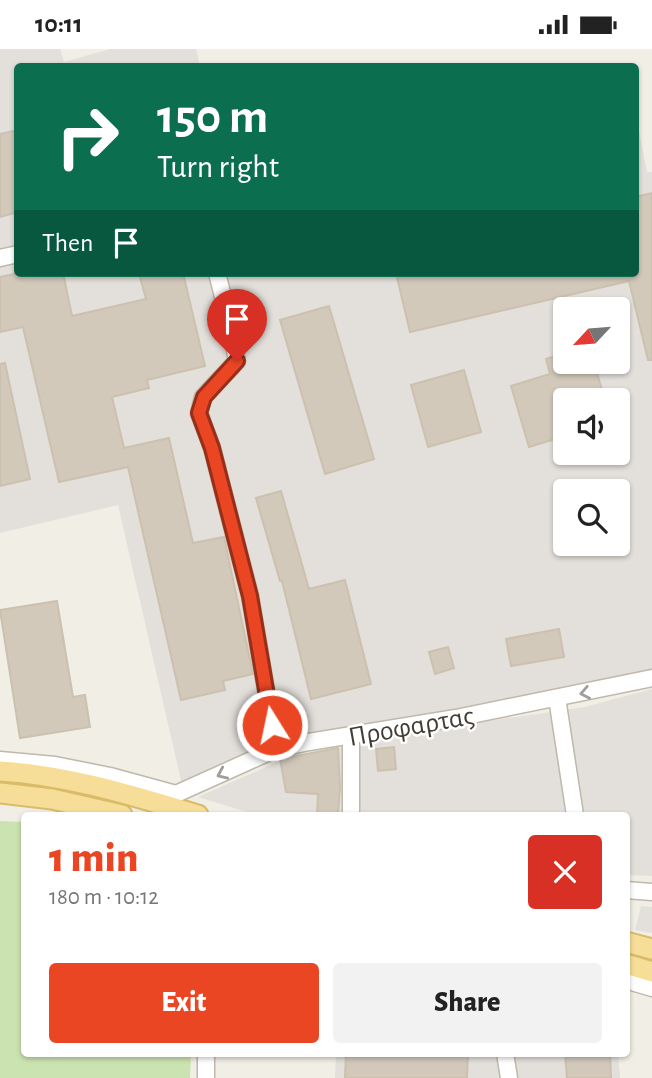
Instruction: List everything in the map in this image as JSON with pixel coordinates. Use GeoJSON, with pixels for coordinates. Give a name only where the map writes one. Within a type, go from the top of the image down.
{"type":"FeatureCollection","features":[{"type":"Feature","properties":{"kind":"main road"},"geometry":{"type":"LineString","coordinates":[[0,771],[54,771],[146,793],[191,812]]}},
{"type":"Feature","properties":{"kind":"main road"},"geometry":{"type":"LineString","coordinates":[[0,793],[52,799],[109,812]]}},
{"type":"Feature","properties":{"kind":"main road"},"geometry":{"type":"LineString","coordinates":[[630,943],[652,949]]}},
{"type":"Feature","properties":{"kind":"main road"},"geometry":{"type":"LineString","coordinates":[[630,965],[652,972]]}},
{"type":"Feature","properties":{"kind":"street"},"geometry":{"type":"LineString","coordinates":[[218,277],[237,361],[204,397],[199,413],[212,448],[250,596],[276,749]]}},
{"type":"Feature","properties":{"kind":"street","name":"Προφαρτας"},"geometry":{"type":"LineString","coordinates":[[146,793],[181,793],[276,749],[652,678]]}},
{"type":"Feature","properties":{"kind":"street"},"geometry":{"type":"LineString","coordinates":[[557,698],[575,812]]}},
{"type":"Feature","properties":{"kind":"street"},"geometry":{"type":"LineString","coordinates":[[351,735],[351,812]]}},
{"type":"Feature","properties":{"kind":"street"},"geometry":{"type":"LineString","coordinates":[[0,760],[54,771]]}},
{"type":"Feature","properties":{"kind":"street"},"geometry":{"type":"LineString","coordinates":[[630,891],[652,892]]}},
{"type":"Feature","properties":{"kind":"street"},"geometry":{"type":"LineString","coordinates":[[630,980],[652,988]]}},
{"type":"Feature","properties":{"kind":"street"},"geometry":{"type":"LineString","coordinates":[[206,1057],[206,1078]]}},
{"type":"Feature","properties":{"kind":"street"},"geometry":{"type":"LineString","coordinates":[[506,1057],[509,1078]]}},
{"type":"Feature","properties":{"kind":"shaded area"},"geometry":{"type":"Polygon","coordinates":[[[0,49],[60,49],[64,62],[110,49],[196,49],[199,63],[14,63],[14,250],[0,254],[0,49]]]}},
{"type":"Feature","properties":{"kind":"shaded area"},"geometry":{"type":"Polygon","coordinates":[[[639,131],[647,172],[652,172],[652,673],[471,709],[304,734],[182,785],[118,505],[0,533],[0,265],[14,262],[14,277],[639,277],[639,131]]]}},
{"type":"Feature","properties":{"kind":"shaded area"},"geometry":{"type":"Polygon","coordinates":[[[652,689],[652,876],[630,875],[630,812],[247,812],[198,797],[280,761],[412,732],[585,707],[652,689]]]}},
{"type":"Feature","properties":{"kind":"shaded area"},"geometry":{"type":"Polygon","coordinates":[[[641,906],[652,907],[652,933],[635,930],[641,906]]]}},
{"type":"Feature","properties":{"kind":"shaded area"},"geometry":{"type":"Polygon","coordinates":[[[336,1057],[502,1057],[505,1078],[335,1078],[336,1057]]]}},
{"type":"Feature","properties":{"kind":"shaded area"},"geometry":{"type":"Polygon","coordinates":[[[512,1057],[618,1057],[620,1078],[516,1078],[512,1057]]]}},
{"type":"Feature","properties":{"kind":"green space"},"geometry":{"type":"Polygon","coordinates":[[[0,821],[21,822],[21,1057],[191,1057],[190,1078],[0,1078],[0,821]]]}},
{"type":"Feature","properties":{"kind":"building"},"geometry":{"type":"Polygon","coordinates":[[[14,131],[14,213],[0,217],[0,134],[14,131]]]}},
{"type":"Feature","properties":{"kind":"building"},"geometry":{"type":"Polygon","coordinates":[[[652,193],[652,360],[648,360],[629,281],[410,332],[397,277],[639,277],[639,196],[652,193]]]}},
{"type":"Feature","properties":{"kind":"building"},"geometry":{"type":"Polygon","coordinates":[[[14,274],[14,277],[64,277],[72,316],[146,299],[140,277],[184,277],[205,366],[147,380],[149,388],[112,397],[124,448],[169,438],[193,543],[224,537],[253,674],[223,681],[225,690],[181,700],[128,467],[59,482],[23,327],[0,332],[0,277],[14,274]]]}},
{"type":"Feature","properties":{"kind":"building"},"geometry":{"type":"Polygon","coordinates":[[[329,306],[374,459],[325,474],[280,320],[329,306]]]}},
{"type":"Feature","properties":{"kind":"building"},"geometry":{"type":"Polygon","coordinates":[[[553,357],[553,375],[598,375],[601,388],[553,388],[553,440],[529,447],[511,386],[550,374],[546,359],[553,357]]]}},
{"type":"Feature","properties":{"kind":"building"},"geometry":{"type":"Polygon","coordinates":[[[5,363],[30,479],[0,486],[0,364],[5,363]]]}},
{"type":"Feature","properties":{"kind":"building"},"geometry":{"type":"Polygon","coordinates":[[[464,370],[481,432],[428,447],[411,385],[464,370]]]}},
{"type":"Feature","properties":{"kind":"building"},"geometry":{"type":"Polygon","coordinates":[[[281,491],[309,589],[345,580],[371,684],[311,699],[282,581],[256,498],[281,491]]]}},
{"type":"Feature","properties":{"kind":"building"},"geometry":{"type":"Polygon","coordinates":[[[57,601],[73,697],[85,695],[90,727],[20,738],[0,610],[57,601]]]}},
{"type":"Feature","properties":{"kind":"building"},"geometry":{"type":"Polygon","coordinates":[[[559,629],[564,657],[511,666],[506,639],[559,629]]]}},
{"type":"Feature","properties":{"kind":"building"},"geometry":{"type":"Polygon","coordinates":[[[448,647],[454,668],[435,674],[429,652],[448,647]]]}},
{"type":"Feature","properties":{"kind":"building"},"geometry":{"type":"Polygon","coordinates":[[[394,747],[396,769],[378,771],[376,749],[394,747]]]}},
{"type":"Feature","properties":{"kind":"building"},"geometry":{"type":"Polygon","coordinates":[[[338,748],[338,812],[317,812],[318,794],[286,792],[280,759],[338,748]]]}},
{"type":"Feature","properties":{"kind":"building"},"geometry":{"type":"Polygon","coordinates":[[[346,1057],[468,1057],[467,1078],[345,1078],[346,1057]]]}},
{"type":"Feature","properties":{"kind":"building"},"geometry":{"type":"Polygon","coordinates":[[[565,1057],[610,1057],[611,1078],[567,1078],[565,1057]]]}},
{"type":"Feature","properties":{"kind":"route"},"geometry":{"type":"LineString","coordinates":[[237,361],[204,397],[199,413],[212,448],[250,596],[272,725]]}}]}
